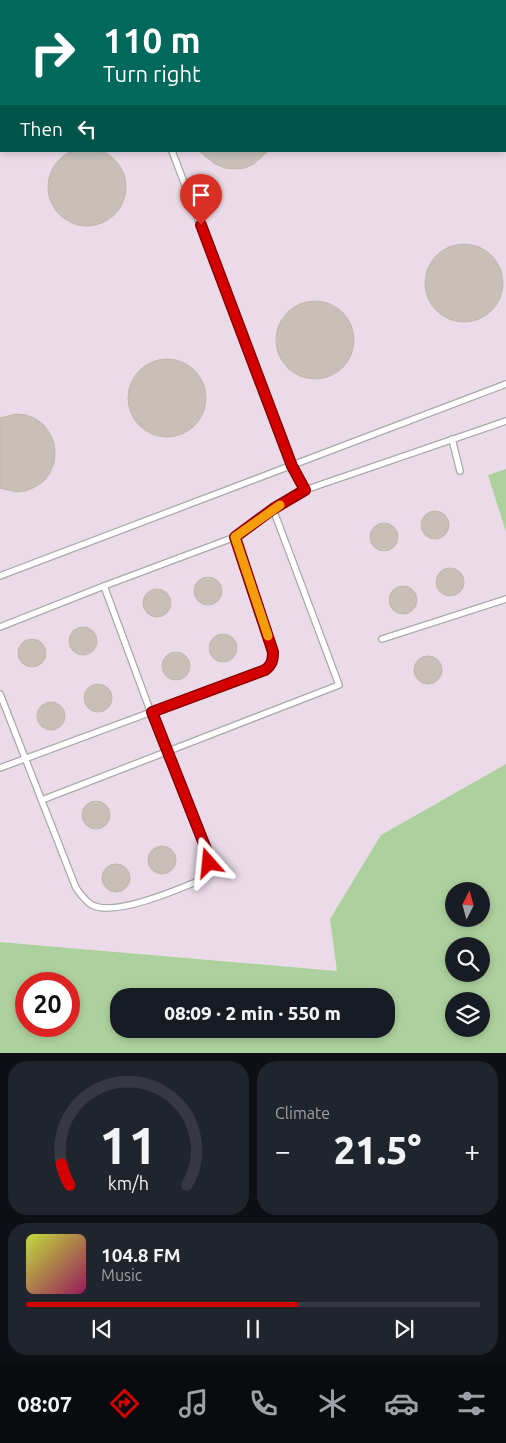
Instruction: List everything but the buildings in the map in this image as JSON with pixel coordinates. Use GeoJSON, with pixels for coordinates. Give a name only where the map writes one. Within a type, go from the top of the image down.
{"type":"FeatureCollection","features":[{"type":"Feature","properties":{"kind":"lane"},"geometry":{"type":"LineString","coordinates":[[172,152],[292,466],[305,490]]}},
{"type":"Feature","properties":{"kind":"lane"},"geometry":{"type":"LineString","coordinates":[[0,576],[506,384]]}},
{"type":"Feature","properties":{"kind":"lane"},"geometry":{"type":"LineString","coordinates":[[0,627],[235,537],[273,509],[305,490],[506,421]]}},
{"type":"Feature","properties":{"kind":"lane"},"geometry":{"type":"LineString","coordinates":[[452,439],[460,471]]}},
{"type":"Feature","properties":{"kind":"lane"},"geometry":{"type":"LineString","coordinates":[[42,800],[339,685],[273,509]]}},
{"type":"Feature","properties":{"kind":"lane"},"geometry":{"type":"LineString","coordinates":[[0,768],[265,670],[270,666],[273,660],[273,652],[235,537]]}},
{"type":"Feature","properties":{"kind":"lane"},"geometry":{"type":"LineString","coordinates":[[0,694],[76,888],[82,898],[93,906],[106,908],[125,907],[203,879],[208,872],[208,854],[154,721],[104,586]]}},
{"type":"Feature","properties":{"kind":"lane"},"geometry":{"type":"LineString","coordinates":[[382,638],[506,599]]}},
{"type":"Feature","properties":{"kind":"shaded area"},"geometry":{"type":"Polygon","coordinates":[[[0,152],[506,152],[506,1053],[449,1053],[395,1004],[395,988],[370,988],[337,971],[0,942],[0,152]]]}},
{"type":"Feature","properties":{"kind":"green space"},"geometry":{"type":"Polygon","coordinates":[[[506,469],[506,532],[488,475],[506,469]]]}},
{"type":"Feature","properties":{"kind":"green space"},"geometry":{"type":"Polygon","coordinates":[[[506,764],[506,1053],[0,1053],[0,942],[337,971],[330,919],[381,835],[506,764]]]}},
{"type":"Feature","properties":{"kind":"slow traffic"},"geometry":{"type":"LineString","coordinates":[[268,636],[235,537],[280,505]]}},
{"type":"Feature","properties":{"kind":"route"},"geometry":{"type":"LineString","coordinates":[[201,225],[292,466],[305,490],[273,509],[235,537],[273,652],[273,660],[270,666],[265,670],[152,712],[208,854],[209,863]]}}]}
